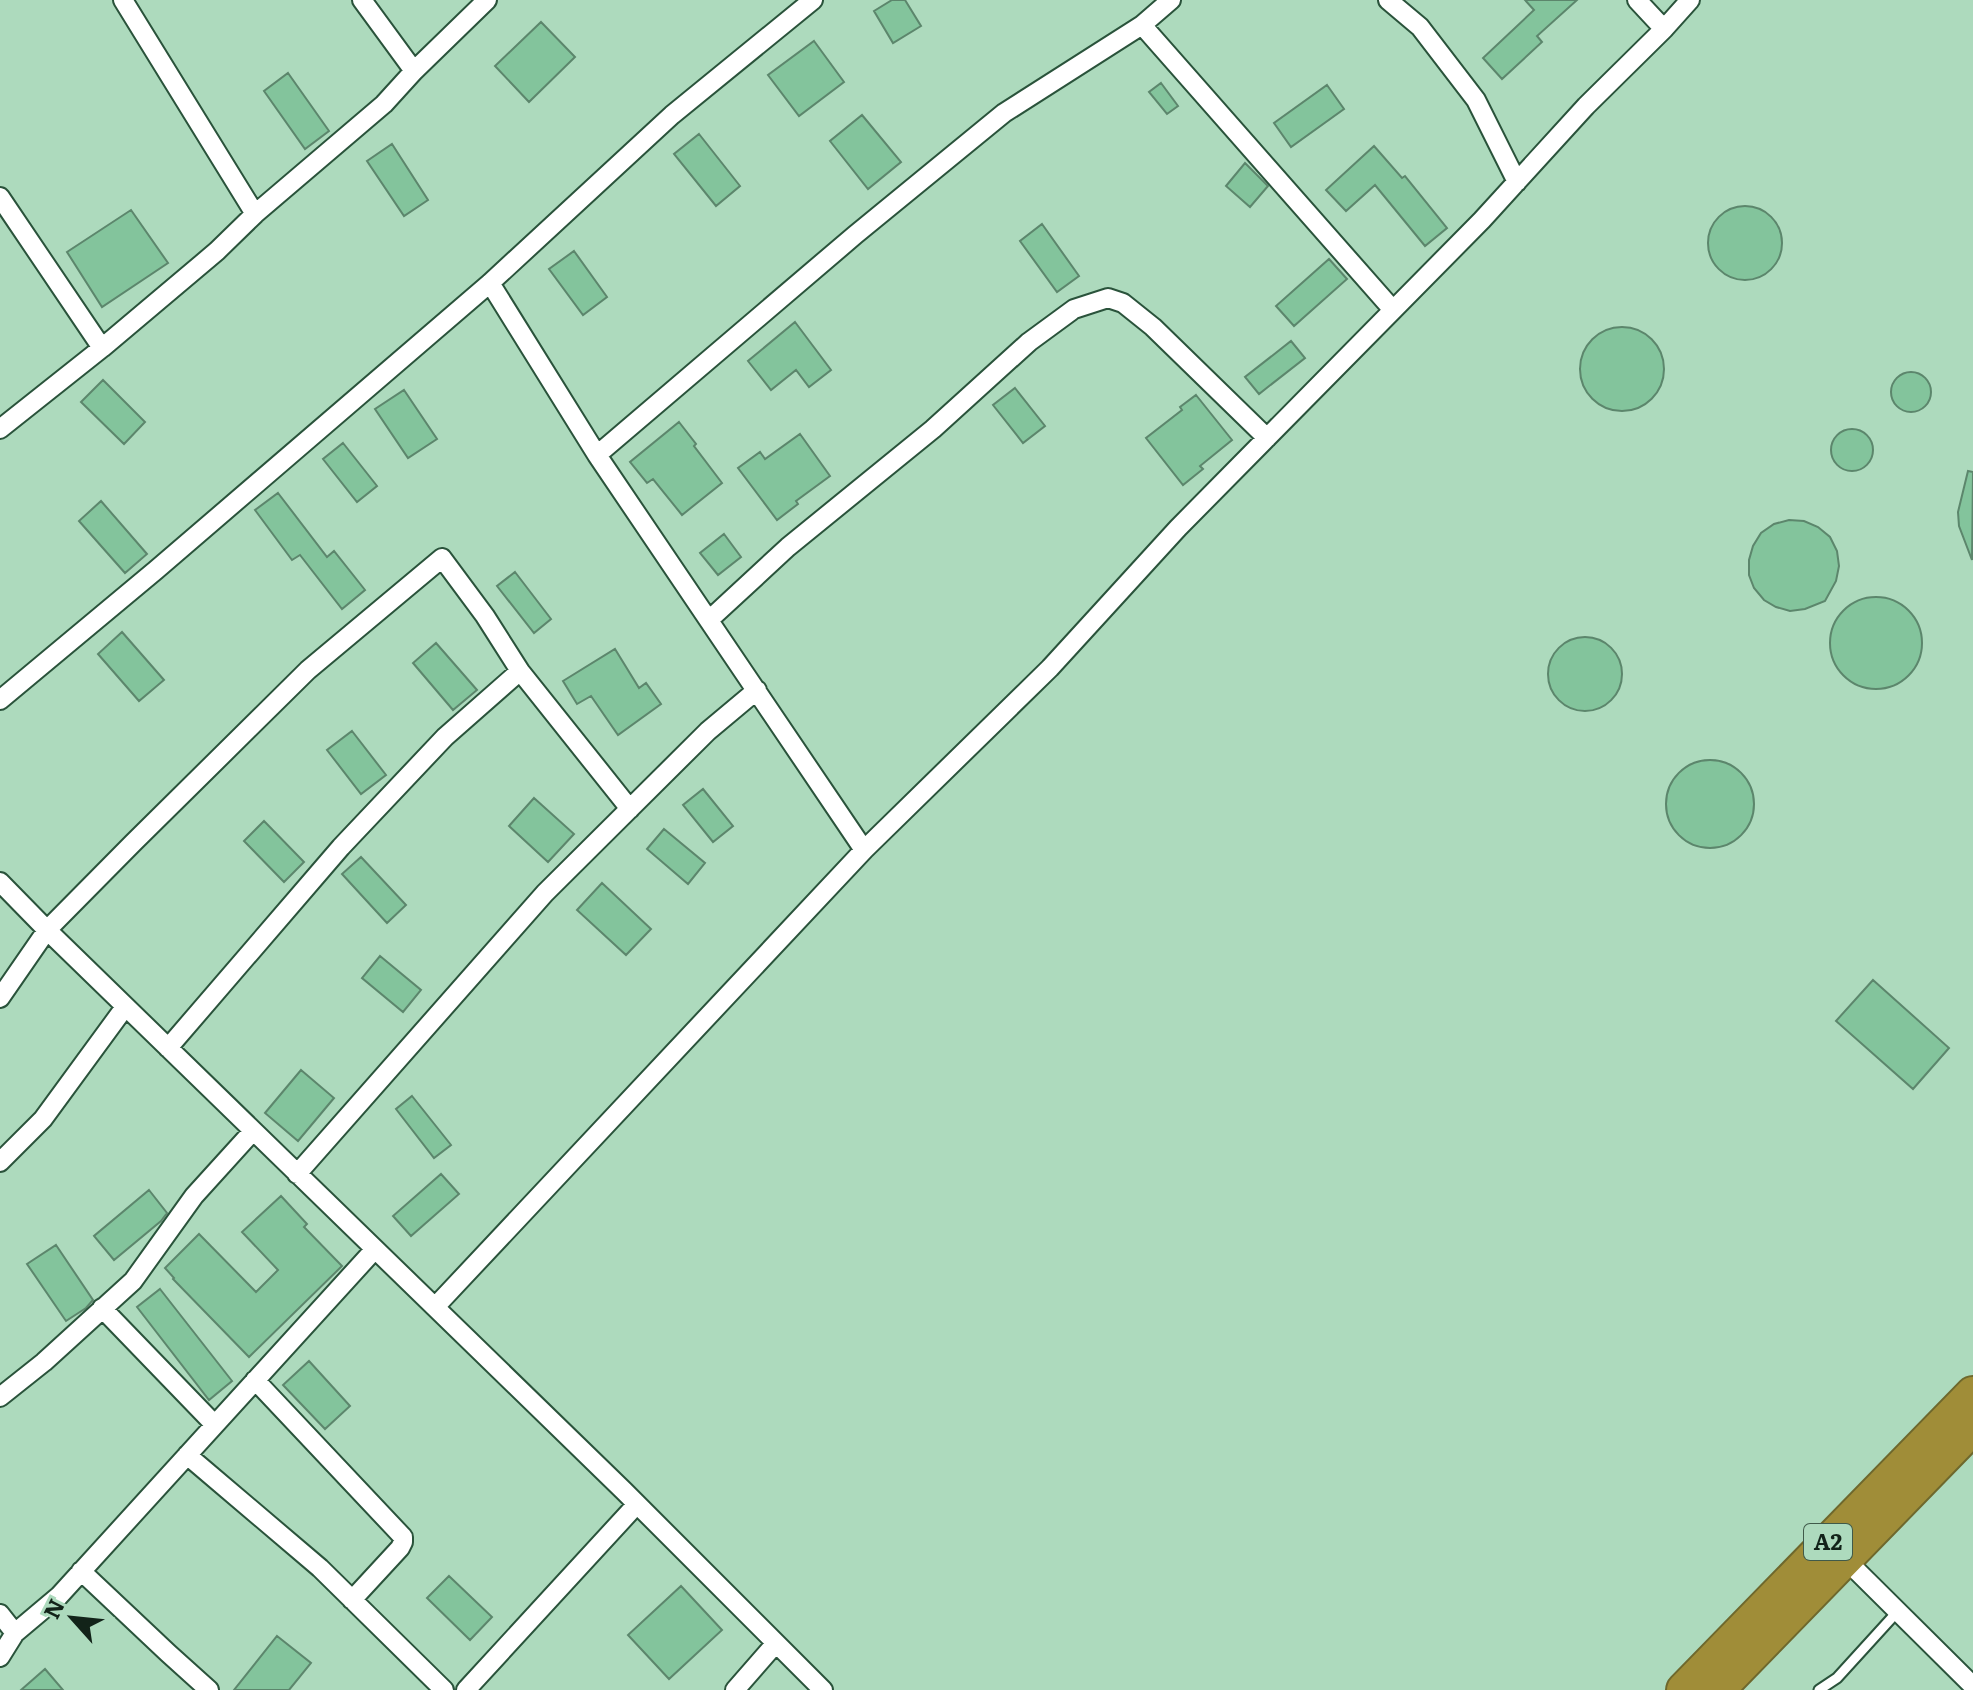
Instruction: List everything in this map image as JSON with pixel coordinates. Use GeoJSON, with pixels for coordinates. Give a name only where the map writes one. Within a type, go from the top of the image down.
{"type":"FeatureCollection","features":[{"type":"Feature","properties":{"kind":"highway","name":"A2"},"geometry":{"type":"LineString","coordinates":[[1684,1690],[1973,1394]]}},
{"type":"Feature","properties":{"kind":"highway","name":"A2"},"geometry":{"type":"LineString","coordinates":[[1717,1690],[1973,1427]]}},
{"type":"Feature","properties":{"kind":"street"},"geometry":{"type":"LineString","coordinates":[[123,0],[255,214]]}},
{"type":"Feature","properties":{"kind":"street"},"geometry":{"type":"LineString","coordinates":[[362,0],[414,71]]}},
{"type":"Feature","properties":{"kind":"street"},"geometry":{"type":"LineString","coordinates":[[0,429],[217,251],[255,214],[384,104],[487,0]]}},
{"type":"Feature","properties":{"kind":"street"},"geometry":{"type":"LineString","coordinates":[[0,700],[490,283],[672,115],[813,0]]}},
{"type":"Feature","properties":{"kind":"street"},"geometry":{"type":"LineString","coordinates":[[597,455],[855,235],[1004,113],[1142,25],[1171,0]]}},
{"type":"Feature","properties":{"kind":"street"},"geometry":{"type":"LineString","coordinates":[[1388,0],[1420,27],[1476,100],[1517,182]]}},
{"type":"Feature","properties":{"kind":"street"},"geometry":{"type":"LineString","coordinates":[[1637,0],[1664,29]]}},
{"type":"Feature","properties":{"kind":"street"},"geometry":{"type":"LineString","coordinates":[[435,1307],[864,850],[1050,668],[1178,528],[1482,220],[1586,106],[1690,0]]}},
{"type":"Feature","properties":{"kind":"street"},"geometry":{"type":"LineString","coordinates":[[1142,25],[1393,310]]}},
{"type":"Feature","properties":{"kind":"street"},"geometry":{"type":"LineString","coordinates":[[0,197],[102,348]]}},
{"type":"Feature","properties":{"kind":"street"},"geometry":{"type":"LineString","coordinates":[[490,283],[597,455],[864,850]]}},
{"type":"Feature","properties":{"kind":"street"},"geometry":{"type":"LineString","coordinates":[[709,620],[788,547],[933,429],[1029,342],[1074,309],[1108,298],[1123,303],[1153,327],[1267,438]]}},
{"type":"Feature","properties":{"kind":"street"},"geometry":{"type":"LineString","coordinates":[[0,998],[47,930],[308,670],[439,559],[443,558],[520,671],[630,809]]}},
{"type":"Feature","properties":{"kind":"street"},"geometry":{"type":"LineString","coordinates":[[168,1048],[341,847],[445,737],[520,671]]}},
{"type":"Feature","properties":{"kind":"street"},"geometry":{"type":"LineString","coordinates":[[297,1174],[545,893],[708,731],[757,690]]}},
{"type":"Feature","properties":{"kind":"street"},"geometry":{"type":"LineString","coordinates":[[0,882],[637,1504],[823,1690]]}},
{"type":"Feature","properties":{"kind":"street"},"geometry":{"type":"LineString","coordinates":[[0,1162],[43,1119],[125,1007]]}},
{"type":"Feature","properties":{"kind":"street"},"geometry":{"type":"LineString","coordinates":[[0,1397],[44,1362],[133,1281],[194,1196],[253,1131]]}},
{"type":"Feature","properties":{"kind":"street"},"geometry":{"type":"LineString","coordinates":[[0,1657],[15,1633],[59,1596],[375,1249]]}},
{"type":"Feature","properties":{"kind":"street"},"geometry":{"type":"LineString","coordinates":[[102,1308],[214,1424]]}},
{"type":"Feature","properties":{"kind":"street"},"geometry":{"type":"LineString","coordinates":[[255,1380],[403,1537],[400,1548],[352,1600]]}},
{"type":"Feature","properties":{"kind":"street"},"geometry":{"type":"LineString","coordinates":[[187,1455],[320,1568],[444,1690]]}},
{"type":"Feature","properties":{"kind":"street"},"geometry":{"type":"LineString","coordinates":[[466,1690],[637,1504]]}},
{"type":"Feature","properties":{"kind":"street"},"geometry":{"type":"LineString","coordinates":[[1845,1559],[1973,1686]]}},
{"type":"Feature","properties":{"kind":"street"},"geometry":{"type":"LineString","coordinates":[[81,1571],[209,1690]]}},
{"type":"Feature","properties":{"kind":"street"},"geometry":{"type":"LineString","coordinates":[[0,1614],[15,1633]]}},
{"type":"Feature","properties":{"kind":"street"},"geometry":{"type":"LineString","coordinates":[[735,1690],[776,1643]]}},
{"type":"Feature","properties":{"kind":"lane"},"geometry":{"type":"LineString","coordinates":[[1819,1690],[1837,1678],[1898,1611]]}},
{"type":"Feature","properties":{"kind":"building"},"geometry":{"type":"Polygon","coordinates":[[[892,0],[905,0],[921,26],[893,43],[874,11],[892,0]]]}},
{"type":"Feature","properties":{"kind":"building"},"geometry":{"type":"Polygon","coordinates":[[[1525,0],[1577,0],[1537,36],[1542,42],[1502,79],[1483,58],[1534,10],[1525,0]]]}},
{"type":"Feature","properties":{"kind":"building"},"geometry":{"type":"Polygon","coordinates":[[[541,22],[575,57],[529,102],[495,66],[541,22]]]}},
{"type":"Feature","properties":{"kind":"building"},"geometry":{"type":"Polygon","coordinates":[[[814,41],[844,82],[799,116],[768,75],[814,41]]]}},
{"type":"Feature","properties":{"kind":"building"},"geometry":{"type":"Polygon","coordinates":[[[288,73],[329,131],[305,149],[264,91],[288,73]]]}},
{"type":"Feature","properties":{"kind":"building"},"geometry":{"type":"Polygon","coordinates":[[[1161,83],[1178,106],[1167,114],[1149,92],[1161,83]]]}},
{"type":"Feature","properties":{"kind":"building"},"geometry":{"type":"Polygon","coordinates":[[[1327,85],[1344,109],[1291,147],[1274,123],[1327,85]]]}},
{"type":"Feature","properties":{"kind":"building"},"geometry":{"type":"Polygon","coordinates":[[[862,115],[901,162],[868,189],[830,141],[862,115]]]}},
{"type":"Feature","properties":{"kind":"building"},"geometry":{"type":"Polygon","coordinates":[[[699,134],[740,186],[716,206],[674,154],[699,134]]]}},
{"type":"Feature","properties":{"kind":"building"},"geometry":{"type":"Polygon","coordinates":[[[392,144],[428,200],[404,216],[367,161],[392,144]]]}},
{"type":"Feature","properties":{"kind":"building"},"geometry":{"type":"Polygon","coordinates":[[[1374,146],[1402,178],[1405,176],[1447,228],[1425,246],[1375,185],[1346,211],[1326,190],[1374,146]]]}},
{"type":"Feature","properties":{"kind":"building"},"geometry":{"type":"Polygon","coordinates":[[[1245,163],[1268,186],[1250,207],[1226,186],[1245,163]]]}},
{"type":"Feature","properties":{"kind":"building"},"geometry":{"type":"Polygon","coordinates":[[[1738,206],[1752,206],[1766,212],[1776,222],[1782,243],[1776,264],[1766,274],[1752,280],[1738,280],[1724,274],[1714,264],[1708,250],[1708,236],[1714,222],[1724,212],[1738,206]]]}},
{"type":"Feature","properties":{"kind":"building"},"geometry":{"type":"Polygon","coordinates":[[[131,210],[168,263],[102,307],[67,252],[131,210]]]}},
{"type":"Feature","properties":{"kind":"building"},"geometry":{"type":"Polygon","coordinates":[[[1042,224],[1079,276],[1057,292],[1020,241],[1042,224]]]}},
{"type":"Feature","properties":{"kind":"building"},"geometry":{"type":"Polygon","coordinates":[[[574,251],[607,297],[583,315],[549,269],[574,251]]]}},
{"type":"Feature","properties":{"kind":"building"},"geometry":{"type":"Polygon","coordinates":[[[1329,259],[1347,279],[1294,326],[1276,306],[1329,259]]]}},
{"type":"Feature","properties":{"kind":"building"},"geometry":{"type":"Polygon","coordinates":[[[795,322],[831,370],[809,387],[796,370],[771,390],[748,361],[795,322]]]}},
{"type":"Feature","properties":{"kind":"building"},"geometry":{"type":"Polygon","coordinates":[[[1622,327],[1638,330],[1652,339],[1661,353],[1664,369],[1661,385],[1652,399],[1638,408],[1622,411],[1606,408],[1592,399],[1583,385],[1580,369],[1583,353],[1592,339],[1606,330],[1622,327]]]}},
{"type":"Feature","properties":{"kind":"building"},"geometry":{"type":"Polygon","coordinates":[[[1291,341],[1305,358],[1259,394],[1245,377],[1291,341]]]}},
{"type":"Feature","properties":{"kind":"building"},"geometry":{"type":"Polygon","coordinates":[[[1911,372],[1925,378],[1931,392],[1925,406],[1911,412],[1897,406],[1891,392],[1897,378],[1911,372]]]}},
{"type":"Feature","properties":{"kind":"building"},"geometry":{"type":"Polygon","coordinates":[[[103,380],[145,422],[124,444],[81,402],[103,380]]]}},
{"type":"Feature","properties":{"kind":"building"},"geometry":{"type":"Polygon","coordinates":[[[1015,388],[1045,426],[1023,443],[993,405],[1015,388]]]}},
{"type":"Feature","properties":{"kind":"building"},"geometry":{"type":"Polygon","coordinates":[[[404,390],[437,439],[408,458],[375,409],[404,390]]]}},
{"type":"Feature","properties":{"kind":"building"},"geometry":{"type":"Polygon","coordinates":[[[1196,395],[1232,440],[1200,466],[1203,469],[1183,485],[1146,438],[1196,395]]]}},
{"type":"Feature","properties":{"kind":"building"},"geometry":{"type":"Polygon","coordinates":[[[679,422],[722,483],[682,515],[653,479],[647,483],[630,462],[679,422]]]}},
{"type":"Feature","properties":{"kind":"building"},"geometry":{"type":"Polygon","coordinates":[[[1852,429],[1867,435],[1873,450],[1867,465],[1852,471],[1837,465],[1831,450],[1837,435],[1852,429]]]}},
{"type":"Feature","properties":{"kind":"building"},"geometry":{"type":"Polygon","coordinates":[[[800,434],[830,476],[796,501],[798,504],[777,520],[738,468],[760,452],[765,459],[800,434]]]}},
{"type":"Feature","properties":{"kind":"building"},"geometry":{"type":"Polygon","coordinates":[[[343,443],[377,486],[357,502],[323,459],[343,443]]]}},
{"type":"Feature","properties":{"kind":"building"},"geometry":{"type":"Polygon","coordinates":[[[1968,471],[1973,472],[1972,560],[1959,526],[1958,512],[1968,471]]]}},
{"type":"Feature","properties":{"kind":"building"},"geometry":{"type":"Polygon","coordinates":[[[278,493],[327,557],[334,551],[365,590],[342,609],[300,555],[292,560],[255,510],[278,493]]]}},
{"type":"Feature","properties":{"kind":"building"},"geometry":{"type":"Polygon","coordinates":[[[101,501],[147,554],[125,573],[79,521],[101,501]]]}},
{"type":"Feature","properties":{"kind":"building"},"geometry":{"type":"Polygon","coordinates":[[[1789,520],[1804,521],[1830,537],[1837,551],[1839,566],[1836,581],[1825,601],[1790,611],[1764,600],[1754,588],[1749,575],[1753,546],[1761,533],[1774,524],[1789,520]]]}},
{"type":"Feature","properties":{"kind":"building"},"geometry":{"type":"Polygon","coordinates":[[[724,534],[741,557],[718,575],[700,553],[724,534]]]}},
{"type":"Feature","properties":{"kind":"building"},"geometry":{"type":"Polygon","coordinates":[[[515,572],[551,619],[534,633],[497,586],[515,572]]]}},
{"type":"Feature","properties":{"kind":"building"},"geometry":{"type":"Polygon","coordinates":[[[1876,597],[1894,600],[1909,610],[1919,625],[1922,643],[1919,661],[1909,676],[1894,686],[1876,689],[1858,686],[1843,676],[1833,661],[1830,643],[1833,625],[1843,610],[1858,600],[1876,597]]]}},
{"type":"Feature","properties":{"kind":"building"},"geometry":{"type":"Polygon","coordinates":[[[122,632],[164,680],[139,701],[98,654],[122,632]]]}},
{"type":"Feature","properties":{"kind":"building"},"geometry":{"type":"Polygon","coordinates":[[[1585,637],[1606,643],[1616,653],[1622,674],[1616,695],[1606,705],[1585,711],[1564,705],[1554,695],[1548,674],[1554,653],[1564,643],[1585,637]]]}},
{"type":"Feature","properties":{"kind":"building"},"geometry":{"type":"Polygon","coordinates":[[[436,643],[477,690],[453,710],[413,663],[436,643]]]}},
{"type":"Feature","properties":{"kind":"building"},"geometry":{"type":"Polygon","coordinates":[[[615,649],[639,688],[646,683],[661,704],[618,735],[591,696],[577,704],[563,681],[615,649]]]}},
{"type":"Feature","properties":{"kind":"building"},"geometry":{"type":"Polygon","coordinates":[[[352,731],[386,775],[361,794],[327,750],[352,731]]]}},
{"type":"Feature","properties":{"kind":"building"},"geometry":{"type":"Polygon","coordinates":[[[1710,760],[1727,763],[1741,773],[1751,787],[1754,804],[1751,821],[1741,835],[1727,845],[1710,848],[1693,845],[1679,835],[1669,821],[1666,804],[1669,787],[1679,773],[1693,763],[1710,760]]]}},
{"type":"Feature","properties":{"kind":"building"},"geometry":{"type":"Polygon","coordinates":[[[703,789],[733,826],[713,842],[683,805],[703,789]]]}},
{"type":"Feature","properties":{"kind":"building"},"geometry":{"type":"Polygon","coordinates":[[[534,798],[574,834],[548,862],[509,826],[534,798]]]}},
{"type":"Feature","properties":{"kind":"building"},"geometry":{"type":"Polygon","coordinates":[[[264,821],[304,862],[284,882],[244,841],[264,821]]]}},
{"type":"Feature","properties":{"kind":"building"},"geometry":{"type":"Polygon","coordinates":[[[664,829],[705,863],[688,884],[647,849],[664,829]]]}},
{"type":"Feature","properties":{"kind":"building"},"geometry":{"type":"Polygon","coordinates":[[[361,857],[406,905],[387,923],[342,874],[361,857]]]}},
{"type":"Feature","properties":{"kind":"building"},"geometry":{"type":"Polygon","coordinates":[[[602,883],[651,929],[626,955],[577,910],[602,883]]]}},
{"type":"Feature","properties":{"kind":"building"},"geometry":{"type":"Polygon","coordinates":[[[380,956],[421,990],[403,1012],[362,978],[380,956]]]}},
{"type":"Feature","properties":{"kind":"building"},"geometry":{"type":"Polygon","coordinates":[[[1873,980],[1949,1048],[1913,1089],[1836,1021],[1873,980]]]}},
{"type":"Feature","properties":{"kind":"building"},"geometry":{"type":"Polygon","coordinates":[[[301,1070],[334,1098],[298,1141],[265,1113],[301,1070]]]}},
{"type":"Feature","properties":{"kind":"building"},"geometry":{"type":"Polygon","coordinates":[[[412,1096],[451,1145],[434,1158],[396,1109],[412,1096]]]}},
{"type":"Feature","properties":{"kind":"building"},"geometry":{"type":"Polygon","coordinates":[[[441,1174],[459,1194],[411,1236],[393,1216],[441,1174]]]}},
{"type":"Feature","properties":{"kind":"building"},"geometry":{"type":"Polygon","coordinates":[[[149,1190],[167,1213],[114,1260],[94,1236],[149,1190]]]}},
{"type":"Feature","properties":{"kind":"building"},"geometry":{"type":"Polygon","coordinates":[[[281,1196],[307,1224],[304,1227],[342,1266],[249,1357],[165,1268],[199,1234],[256,1292],[278,1270],[242,1232],[281,1196]]]}},
{"type":"Feature","properties":{"kind":"building"},"geometry":{"type":"Polygon","coordinates":[[[56,1245],[93,1300],[66,1321],[27,1264],[56,1245]]]}},
{"type":"Feature","properties":{"kind":"building"},"geometry":{"type":"Polygon","coordinates":[[[160,1289],[232,1381],[209,1400],[137,1307],[160,1289]]]}},
{"type":"Feature","properties":{"kind":"building"},"geometry":{"type":"Polygon","coordinates":[[[309,1361],[350,1406],[325,1429],[283,1385],[309,1361]]]}},
{"type":"Feature","properties":{"kind":"building"},"geometry":{"type":"Polygon","coordinates":[[[449,1576],[492,1617],[470,1640],[427,1598],[449,1576]]]}},
{"type":"Feature","properties":{"kind":"building"},"geometry":{"type":"Polygon","coordinates":[[[681,1586],[722,1630],[669,1679],[628,1635],[681,1586]]]}},
{"type":"Feature","properties":{"kind":"building"},"geometry":{"type":"Polygon","coordinates":[[[277,1636],[311,1663],[289,1690],[234,1690],[277,1636]]]}},
{"type":"Feature","properties":{"kind":"building"},"geometry":{"type":"Polygon","coordinates":[[[45,1669],[63,1690],[21,1690],[45,1669]]]}}]}
